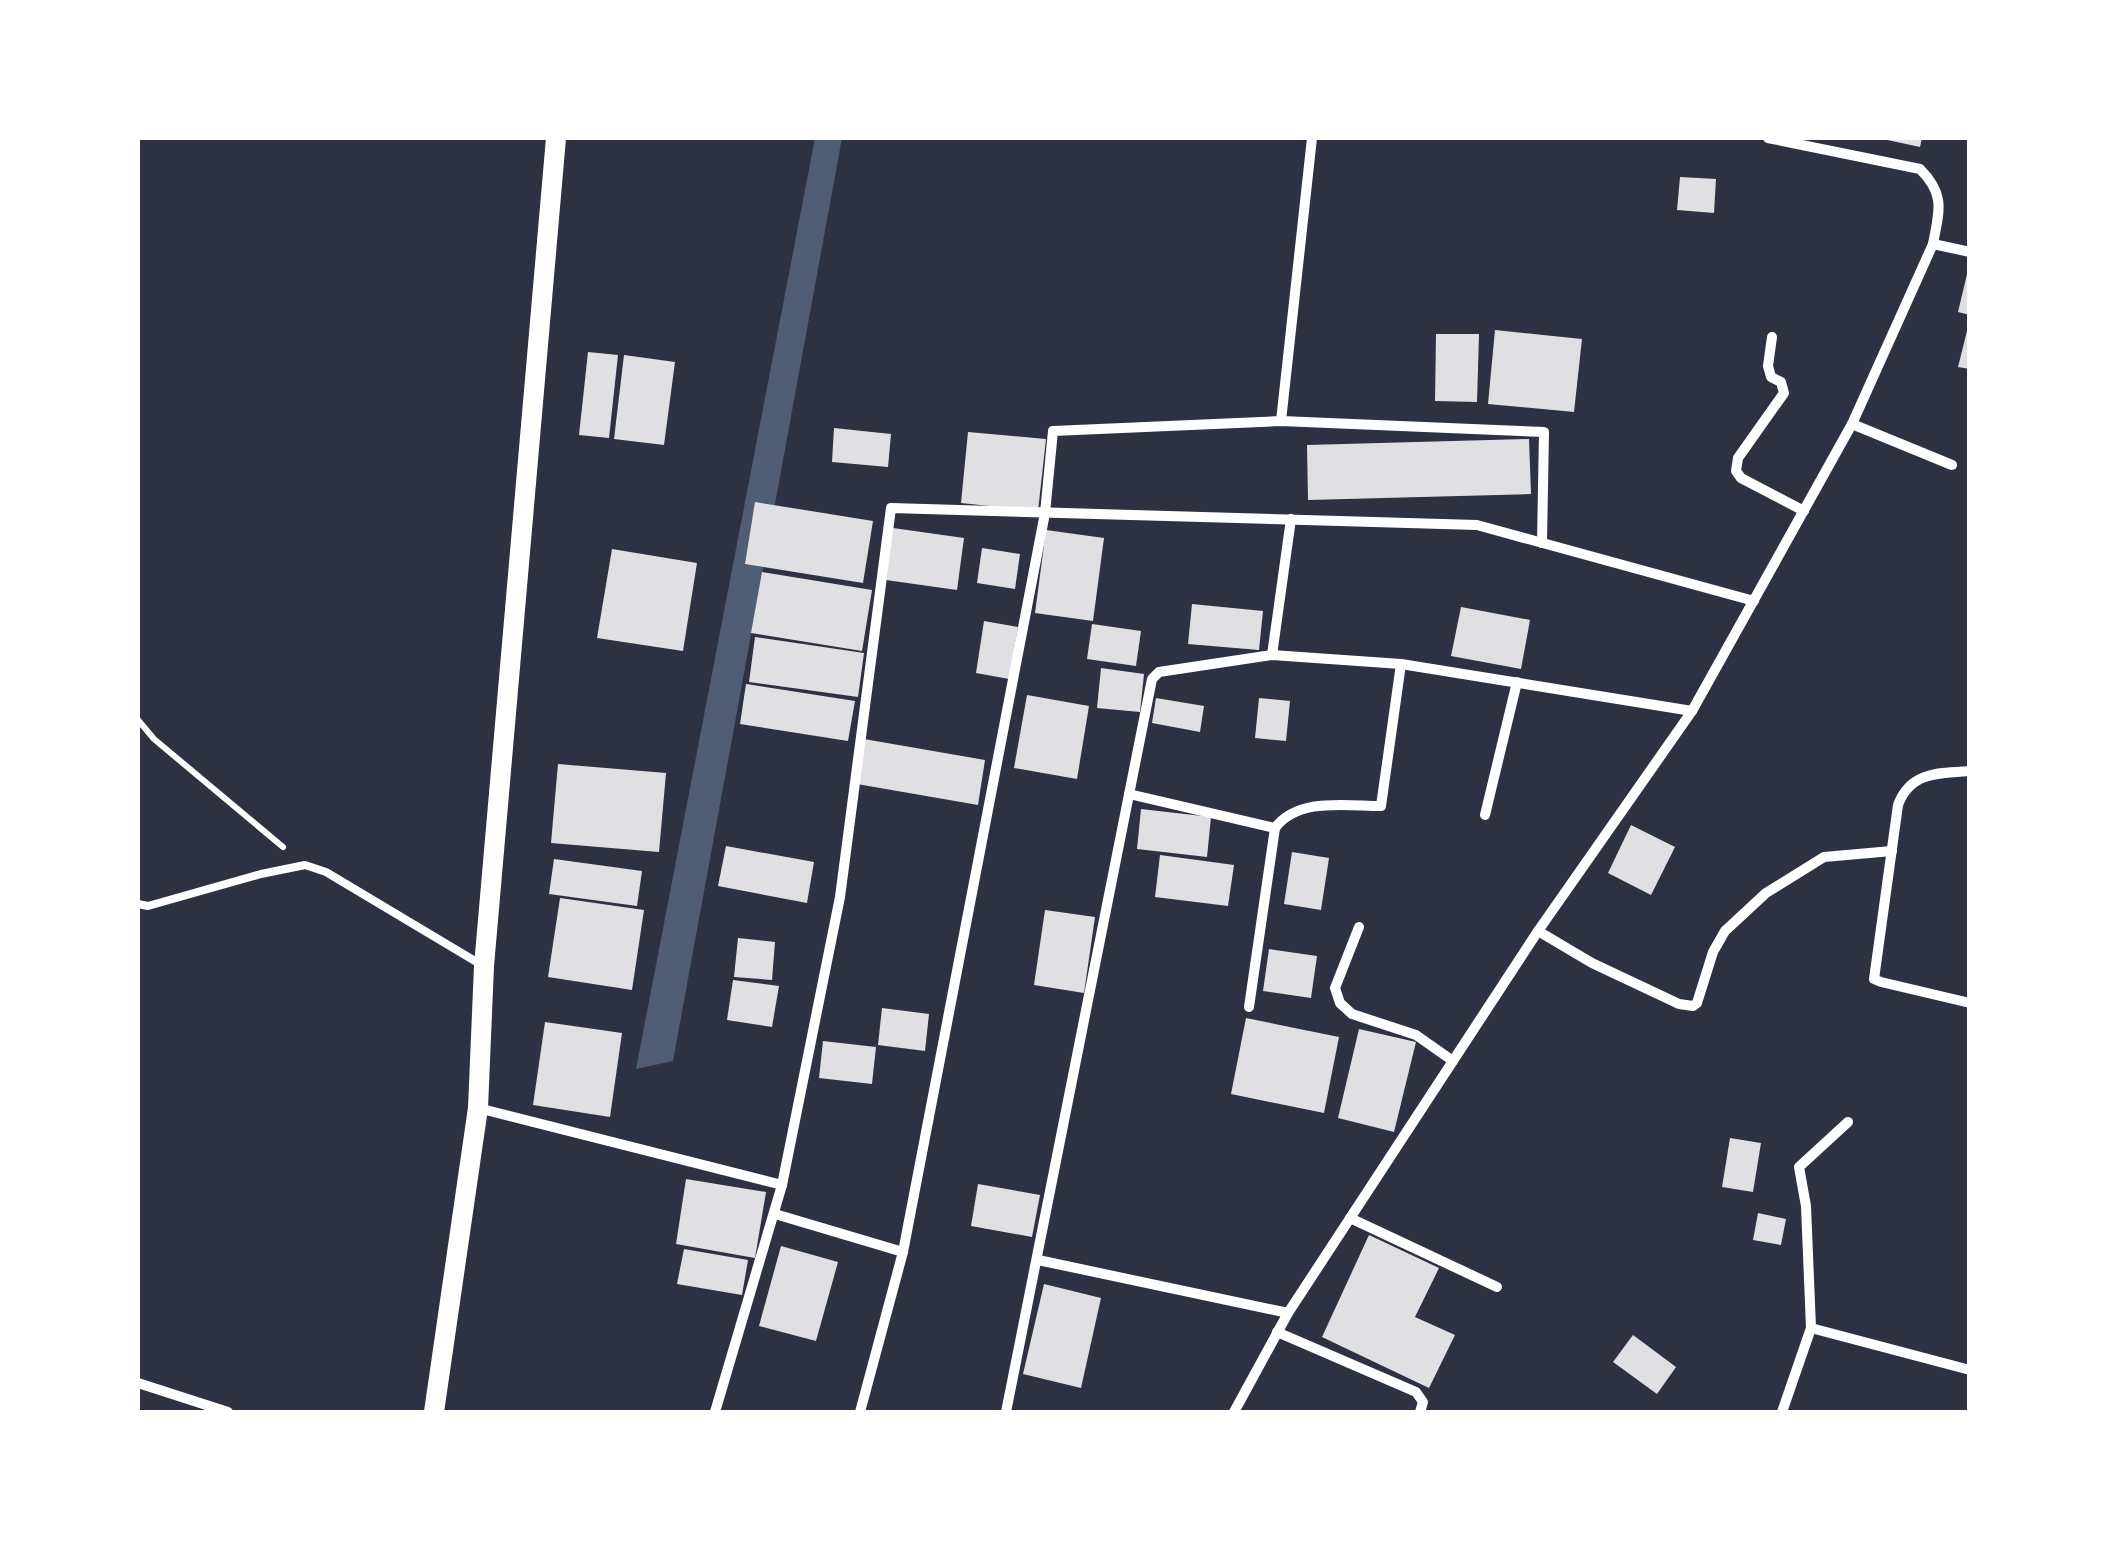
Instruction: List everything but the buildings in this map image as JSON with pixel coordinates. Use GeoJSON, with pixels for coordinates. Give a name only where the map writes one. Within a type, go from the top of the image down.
{"type":"FeatureCollection","features":[{"type":"Feature","properties":{"kind":"main road"},"geometry":{"type":"LineString","coordinates":[[434,1412],[478,1108],[484,966],[556,138]]}},
{"type":"Feature","properties":{"kind":"street"},"geometry":{"type":"LineString","coordinates":[[1281,421],[1312,138]]}},
{"type":"Feature","properties":{"kind":"street"},"geometry":{"type":"LineString","coordinates":[[1234,1412],[1288,1313],[1350,1218],[1538,931],[1692,711],[1852,424],[1933,244],[1940,205],[1934,183],[1920,169],[1768,138]]}},
{"type":"Feature","properties":{"kind":"street"},"geometry":{"type":"LineString","coordinates":[[1933,244],[1970,252]]}},
{"type":"Feature","properties":{"kind":"street"},"geometry":{"type":"LineString","coordinates":[[1772,337],[1768,366],[1771,377],[1781,382],[1784,392],[1738,458],[1736,471],[1741,478],[1804,511]]}},
{"type":"Feature","properties":{"kind":"street"},"geometry":{"type":"LineString","coordinates":[[860,1412],[903,1252],[1044,513],[1053,431],[1281,421],[1544,432],[1542,542]]}},
{"type":"Feature","properties":{"kind":"street"},"geometry":{"type":"LineString","coordinates":[[1852,424],[1952,465]]}},
{"type":"Feature","properties":{"kind":"street"},"geometry":{"type":"LineString","coordinates":[[715,1412],[775,1214],[840,897],[890,508],[1477,525],[1754,601]]}},
{"type":"Feature","properties":{"kind":"street"},"geometry":{"type":"LineString","coordinates":[[1272,655],[1291,519]]}},
{"type":"Feature","properties":{"kind":"street"},"geometry":{"type":"LineString","coordinates":[[1006,1412],[1152,680],[1159,672],[1272,655],[1401,664],[1692,711]]}},
{"type":"Feature","properties":{"kind":"street"},"geometry":{"type":"LineString","coordinates":[[1249,1007],[1275,828],[1300,807],[1381,806],[1401,664]]}},
{"type":"Feature","properties":{"kind":"street"},"geometry":{"type":"LineString","coordinates":[[1484,814],[1518,682]]}},
{"type":"Feature","properties":{"kind":"street"},"geometry":{"type":"LineString","coordinates":[[1970,771],[1933,774],[1914,780],[1903,791],[1874,979],[1970,1002]]}},
{"type":"Feature","properties":{"kind":"street"},"geometry":{"type":"LineString","coordinates":[[1129,794],[1275,828]]}},
{"type":"Feature","properties":{"kind":"street"},"geometry":{"type":"LineString","coordinates":[[1538,931],[1592,963],[1679,1004],[1693,1006],[1713,952],[1725,932],[1766,894],[1824,857],[1892,851]]}},
{"type":"Feature","properties":{"kind":"street"},"geometry":{"type":"LineString","coordinates":[[1359,926],[1335,988],[1340,1003],[1352,1014],[1416,1035],[1453,1061]]}},
{"type":"Feature","properties":{"kind":"street"},"geometry":{"type":"LineString","coordinates":[[478,1108],[782,1185]]}},
{"type":"Feature","properties":{"kind":"street"},"geometry":{"type":"LineString","coordinates":[[1782,1412],[1811,1328],[1806,1206],[1799,1166],[1848,1122]]}},
{"type":"Feature","properties":{"kind":"street"},"geometry":{"type":"LineString","coordinates":[[775,1214],[903,1252]]}},
{"type":"Feature","properties":{"kind":"street"},"geometry":{"type":"LineString","coordinates":[[1350,1218],[1497,1286]]}},
{"type":"Feature","properties":{"kind":"street"},"geometry":{"type":"LineString","coordinates":[[1038,1260],[1288,1313]]}},
{"type":"Feature","properties":{"kind":"street"},"geometry":{"type":"LineString","coordinates":[[1811,1328],[1970,1370]]}},
{"type":"Feature","properties":{"kind":"street"},"geometry":{"type":"LineString","coordinates":[[1278,1332],[1416,1392],[1423,1402],[1420,1412]]}},
{"type":"Feature","properties":{"kind":"street"},"geometry":{"type":"LineString","coordinates":[[138,1383],[228,1412]]}},
{"type":"Feature","properties":{"kind":"lane"},"geometry":{"type":"LineString","coordinates":[[138,904],[148,906],[305,865],[326,872],[484,966]]}},
{"type":"Feature","properties":{"kind":"path"},"geometry":{"type":"LineString","coordinates":[[138,720],[154,738],[305,865]]}},
{"type":"Feature","properties":{"kind":"water"},"geometry":{"type":"Polygon","coordinates":[[[815,138],[842,138],[673,1061],[636,1069],[815,138]]]}}]}
